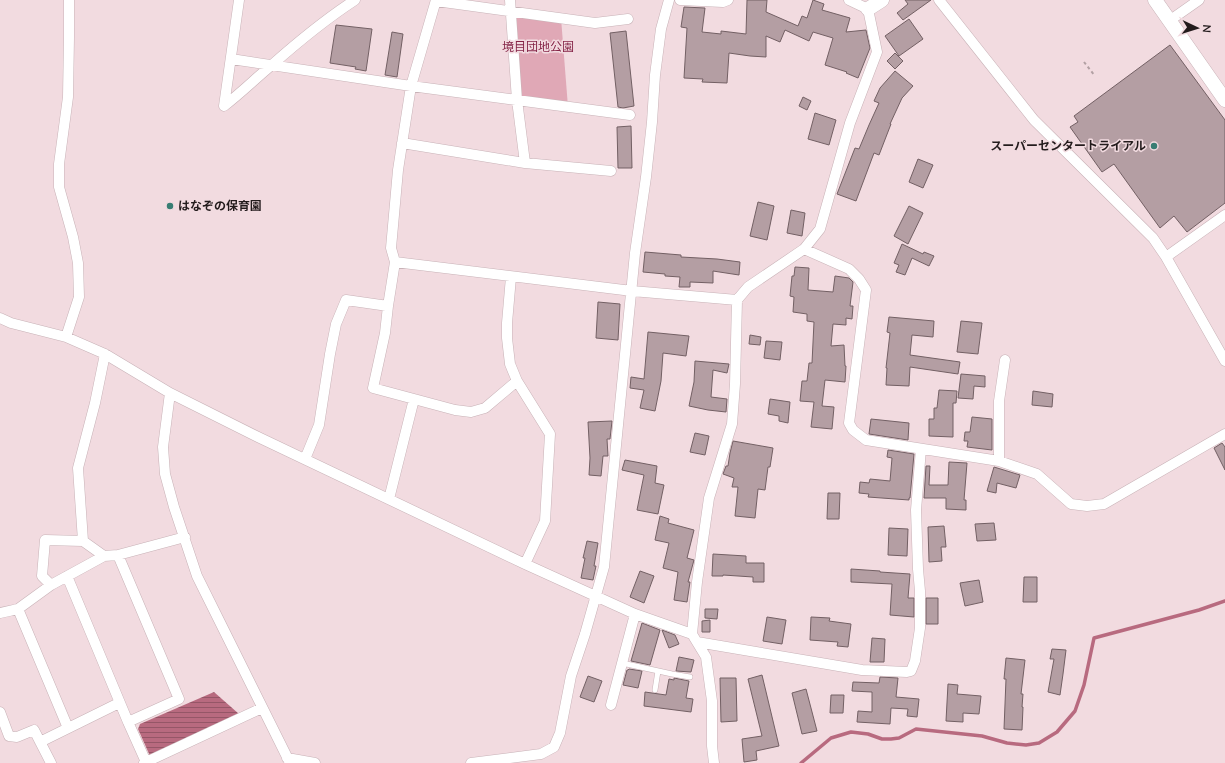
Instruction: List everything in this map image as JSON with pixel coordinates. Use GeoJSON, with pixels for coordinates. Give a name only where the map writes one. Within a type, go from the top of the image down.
{"type":"FeatureCollection","features":[{"type":"Feature","properties":{"kind":"street"},"geometry":{"type":"LineString","coordinates":[[66,337],[79,297],[78,263],[73,237],[59,188],[60,164],[68,97],[70,37],[69,0]]}},
{"type":"Feature","properties":{"kind":"street"},"geometry":{"type":"LineString","coordinates":[[239,0],[224,106],[340,5],[355,0]]}},
{"type":"Feature","properties":{"kind":"street"},"geometry":{"type":"LineString","coordinates":[[510,0],[517,100],[525,163]]}},
{"type":"Feature","properties":{"kind":"street"},"geometry":{"type":"LineString","coordinates":[[471,763],[540,754],[554,748],[560,732],[570,676],[585,634],[604,567],[635,253],[646,177],[654,76],[661,29],[669,0]]}},
{"type":"Feature","properties":{"kind":"street"},"geometry":{"type":"LineString","coordinates":[[680,0],[723,2],[728,0]]}},
{"type":"Feature","properties":{"kind":"street"},"geometry":{"type":"LineString","coordinates":[[849,0],[868,9]]}},
{"type":"Feature","properties":{"kind":"street"},"geometry":{"type":"LineString","coordinates":[[868,9],[882,0]]}},
{"type":"Feature","properties":{"kind":"street"},"geometry":{"type":"LineString","coordinates":[[939,0],[1034,120],[1153,238],[1166,257],[1225,361]]}},
{"type":"Feature","properties":{"kind":"street"},"geometry":{"type":"LineString","coordinates":[[1154,0],[1225,100]]}},
{"type":"Feature","properties":{"kind":"street"},"geometry":{"type":"LineString","coordinates":[[1169,21],[1199,0]]}},
{"type":"Feature","properties":{"kind":"street"},"geometry":{"type":"LineString","coordinates":[[517,381],[485,408],[471,412],[455,410],[373,388],[385,333],[395,262],[391,248],[398,170],[411,86],[436,1],[510,12],[595,22],[628,19]]}},
{"type":"Feature","properties":{"kind":"street"},"geometry":{"type":"LineString","coordinates":[[714,763],[712,746],[712,701],[706,657],[695,638],[697,582],[709,498],[732,424],[735,384],[737,300],[748,286],[804,249],[820,229],[850,123],[877,52],[868,9]]}},
{"type":"Feature","properties":{"kind":"street"},"geometry":{"type":"LineString","coordinates":[[231,59],[411,86],[630,116]]}},
{"type":"Feature","properties":{"kind":"street"},"geometry":{"type":"LineString","coordinates":[[402,143],[525,163],[611,172]]}},
{"type":"Feature","properties":{"kind":"street"},"geometry":{"type":"LineString","coordinates":[[1166,257],[1225,215]]}},
{"type":"Feature","properties":{"kind":"street"},"geometry":{"type":"LineString","coordinates":[[804,249],[849,269],[859,279],[866,290],[850,423],[853,430],[866,440],[999,461],[1037,474],[1071,504],[1087,506],[1104,504],[1225,434]]}},
{"type":"Feature","properties":{"kind":"street"},"geometry":{"type":"LineString","coordinates":[[395,262],[632,291],[737,300]]}},
{"type":"Feature","properties":{"kind":"street"},"geometry":{"type":"LineString","coordinates":[[511,277],[507,323],[510,364],[517,381],[550,434],[545,521],[525,564]]}},
{"type":"Feature","properties":{"kind":"street"},"geometry":{"type":"LineString","coordinates":[[305,459],[319,425],[336,324],[346,300],[388,306]]}},
{"type":"Feature","properties":{"kind":"street"},"geometry":{"type":"LineString","coordinates":[[0,318],[11,323],[66,337],[105,354],[170,393],[525,564],[635,614],[695,638],[862,670],[907,672],[911,671],[915,661],[920,628],[920,591],[916,510],[921,449]]}},
{"type":"Feature","properties":{"kind":"street"},"geometry":{"type":"LineString","coordinates":[[84,541],[78,468],[95,403],[105,354]]}},
{"type":"Feature","properties":{"kind":"street"},"geometry":{"type":"LineString","coordinates":[[999,461],[998,401],[1005,360]]}},
{"type":"Feature","properties":{"kind":"street"},"geometry":{"type":"LineString","coordinates":[[170,393],[163,447],[165,474],[174,507],[197,576],[289,761],[315,763]]}},
{"type":"Feature","properties":{"kind":"street"},"geometry":{"type":"LineString","coordinates":[[390,499],[414,399]]}},
{"type":"Feature","properties":{"kind":"street"},"geometry":{"type":"LineString","coordinates":[[0,613],[18,609],[51,585],[104,556],[118,555],[185,537]]}},
{"type":"Feature","properties":{"kind":"street"},"geometry":{"type":"LineString","coordinates":[[51,585],[42,576],[45,540],[84,541],[104,556]]}},
{"type":"Feature","properties":{"kind":"street"},"geometry":{"type":"LineString","coordinates":[[118,555],[179,699],[128,722]]}},
{"type":"Feature","properties":{"kind":"street"},"geometry":{"type":"LineString","coordinates":[[67,576],[145,763],[262,708]]}},
{"type":"Feature","properties":{"kind":"street"},"geometry":{"type":"LineString","coordinates":[[18,609],[68,728]]}},
{"type":"Feature","properties":{"kind":"street"},"geometry":{"type":"LineString","coordinates":[[611,705],[635,614]]}},
{"type":"Feature","properties":{"kind":"street"},"geometry":{"type":"LineString","coordinates":[[40,742],[119,703]]}},
{"type":"Feature","properties":{"kind":"street"},"geometry":{"type":"LineString","coordinates":[[0,712],[9,736],[18,737],[34,730],[51,763]]}},
{"type":"Feature","properties":{"kind":"lane"},"geometry":{"type":"LineString","coordinates":[[622,663],[690,677]]}},
{"type":"Feature","properties":{"kind":"lane"},"geometry":{"type":"LineString","coordinates":[[655,690],[658,671]]}},
{"type":"Feature","properties":{"kind":"path"},"geometry":{"type":"LineString","coordinates":[[1084,62],[1095,76]]}},
{"type":"Feature","properties":{"kind":"green space","name":"境目団地公園"},"geometry":{"type":"Polygon","coordinates":[[[510,11],[561,18],[568,107],[517,100],[510,11]]]}},
{"type":"Feature","properties":{"kind":"shaded area"},"geometry":{"type":"Polygon","coordinates":[[[214,692],[239,714],[150,756],[138,729],[140,724],[214,692]]]}},
{"type":"Feature","properties":{"kind":"building"},"geometry":{"type":"Polygon","coordinates":[[[747,0],[767,0],[766,12],[798,26],[802,16],[807,18],[813,0],[824,4],[822,10],[850,18],[846,32],[866,30],[870,48],[858,78],[846,73],[847,72],[825,65],[833,38],[813,32],[809,41],[785,30],[780,42],[766,36],[766,57],[729,53],[727,83],[702,82],[703,79],[684,78],[687,28],[681,27],[684,7],[705,8],[702,32],[721,34],[721,31],[746,34],[747,0]]]}},
{"type":"Feature","properties":{"kind":"building"},"geometry":{"type":"Polygon","coordinates":[[[905,0],[931,0],[903,20],[897,13],[908,4],[905,0]]]}},
{"type":"Feature","properties":{"kind":"building"},"geometry":{"type":"Polygon","coordinates":[[[909,19],[923,39],[899,56],[885,36],[909,19]]]}},
{"type":"Feature","properties":{"kind":"building"},"geometry":{"type":"Polygon","coordinates":[[[336,25],[372,29],[366,71],[355,69],[356,67],[330,63],[336,25]]]}},
{"type":"Feature","properties":{"kind":"building"},"geometry":{"type":"Polygon","coordinates":[[[626,31],[634,106],[623,108],[618,107],[610,33],[626,31]]]}},
{"type":"Feature","properties":{"kind":"building"},"geometry":{"type":"Polygon","coordinates":[[[392,32],[403,34],[397,77],[385,75],[392,32]]]}},
{"type":"Feature","properties":{"kind":"building","name":"スーパーセンタートライアル"},"geometry":{"type":"Polygon","coordinates":[[[1170,45],[1225,120],[1225,203],[1187,232],[1174,216],[1160,228],[1114,164],[1102,172],[1070,127],[1078,122],[1074,116],[1170,45]]]}},
{"type":"Feature","properties":{"kind":"building"},"geometry":{"type":"Polygon","coordinates":[[[895,53],[903,61],[895,69],[887,61],[895,53]]]}},
{"type":"Feature","properties":{"kind":"building"},"geometry":{"type":"Polygon","coordinates":[[[895,71],[913,86],[902,98],[890,124],[879,155],[874,153],[856,201],[837,194],[855,148],[859,149],[879,103],[874,101],[880,88],[895,71]]]}},
{"type":"Feature","properties":{"kind":"building"},"geometry":{"type":"Polygon","coordinates":[[[803,97],[811,101],[807,110],[799,106],[803,97]]]}},
{"type":"Feature","properties":{"kind":"building"},"geometry":{"type":"Polygon","coordinates":[[[815,113],[836,120],[829,145],[808,139],[815,113]]]}},
{"type":"Feature","properties":{"kind":"building"},"geometry":{"type":"Polygon","coordinates":[[[631,126],[632,168],[618,168],[617,127],[631,126]]]}},
{"type":"Feature","properties":{"kind":"building"},"geometry":{"type":"Polygon","coordinates":[[[918,159],[933,165],[923,188],[909,182],[918,159]]]}},
{"type":"Feature","properties":{"kind":"building"},"geometry":{"type":"Polygon","coordinates":[[[758,202],[774,206],[767,240],[750,236],[758,202]]]}},
{"type":"Feature","properties":{"kind":"building"},"geometry":{"type":"Polygon","coordinates":[[[909,206],[923,213],[908,244],[894,236],[909,206]]]}},
{"type":"Feature","properties":{"kind":"building"},"geometry":{"type":"Polygon","coordinates":[[[791,210],[805,213],[802,236],[787,233],[791,210]]]}},
{"type":"Feature","properties":{"kind":"building"},"geometry":{"type":"Polygon","coordinates":[[[902,244],[923,254],[924,252],[934,256],[929,266],[912,258],[905,275],[896,272],[899,265],[894,263],[902,244]]]}},
{"type":"Feature","properties":{"kind":"building"},"geometry":{"type":"Polygon","coordinates":[[[645,252],[681,255],[681,257],[740,262],[739,275],[713,271],[713,283],[690,282],[690,287],[679,287],[680,277],[643,272],[645,252]]]}},
{"type":"Feature","properties":{"kind":"building"},"geometry":{"type":"Polygon","coordinates":[[[795,267],[809,268],[808,290],[833,292],[835,276],[849,278],[853,282],[850,306],[853,306],[852,319],[846,318],[846,325],[833,324],[831,346],[844,345],[846,366],[845,382],[825,380],[822,406],[834,407],[832,429],[811,427],[814,402],[800,401],[802,381],[807,381],[809,363],[812,363],[814,322],[807,321],[807,314],[793,312],[794,297],[790,296],[792,276],[794,276],[795,267]]]}},
{"type":"Feature","properties":{"kind":"building"},"geometry":{"type":"Polygon","coordinates":[[[598,302],[620,304],[618,340],[596,338],[598,302]]]}},
{"type":"Feature","properties":{"kind":"building"},"geometry":{"type":"Polygon","coordinates":[[[889,317],[934,321],[933,337],[912,335],[910,355],[960,362],[958,374],[910,367],[909,386],[886,385],[886,368],[890,333],[887,332],[889,317]]]}},
{"type":"Feature","properties":{"kind":"building"},"geometry":{"type":"Polygon","coordinates":[[[961,321],[982,323],[978,354],[957,352],[961,321]]]}},
{"type":"Feature","properties":{"kind":"building"},"geometry":{"type":"Polygon","coordinates":[[[648,332],[689,336],[686,356],[663,353],[661,381],[655,411],[640,408],[644,390],[630,388],[631,377],[644,379],[648,332]]]}},
{"type":"Feature","properties":{"kind":"building"},"geometry":{"type":"Polygon","coordinates":[[[750,335],[761,337],[760,345],[749,344],[750,335]]]}},
{"type":"Feature","properties":{"kind":"building"},"geometry":{"type":"Polygon","coordinates":[[[766,341],[782,342],[780,360],[764,358],[766,341]]]}},
{"type":"Feature","properties":{"kind":"building"},"geometry":{"type":"Polygon","coordinates":[[[695,361],[729,364],[727,373],[713,370],[711,397],[727,399],[726,412],[689,406],[694,382],[695,361]]]}},
{"type":"Feature","properties":{"kind":"building"},"geometry":{"type":"Polygon","coordinates":[[[961,374],[985,376],[985,387],[974,386],[973,399],[958,398],[961,374]]]}},
{"type":"Feature","properties":{"kind":"building"},"geometry":{"type":"Polygon","coordinates":[[[939,390],[957,391],[956,403],[953,403],[953,437],[929,436],[929,419],[934,419],[934,408],[937,408],[939,390]]]}},
{"type":"Feature","properties":{"kind":"building"},"geometry":{"type":"Polygon","coordinates":[[[1033,391],[1053,394],[1052,407],[1032,405],[1033,391]]]}},
{"type":"Feature","properties":{"kind":"building"},"geometry":{"type":"Polygon","coordinates":[[[770,399],[790,402],[788,423],[779,421],[779,416],[768,414],[770,399]]]}},
{"type":"Feature","properties":{"kind":"building"},"geometry":{"type":"Polygon","coordinates":[[[972,417],[992,419],[992,450],[967,447],[968,441],[964,441],[965,432],[970,432],[972,417]]]}},
{"type":"Feature","properties":{"kind":"building"},"geometry":{"type":"Polygon","coordinates":[[[871,419],[909,423],[908,440],[869,434],[871,419]]]}},
{"type":"Feature","properties":{"kind":"building"},"geometry":{"type":"Polygon","coordinates":[[[612,421],[610,439],[607,439],[608,456],[603,456],[601,476],[589,475],[590,458],[588,422],[612,421]]]}},
{"type":"Feature","properties":{"kind":"building"},"geometry":{"type":"Polygon","coordinates":[[[695,433],[709,436],[705,455],[690,452],[695,433]]]}},
{"type":"Feature","properties":{"kind":"building"},"geometry":{"type":"Polygon","coordinates":[[[733,441],[773,448],[770,467],[768,467],[765,490],[758,489],[755,518],[735,516],[738,487],[732,487],[734,478],[723,474],[726,466],[728,466],[733,441]]]}},
{"type":"Feature","properties":{"kind":"building"},"geometry":{"type":"Polygon","coordinates":[[[1222,443],[1225,447],[1225,470],[1214,448],[1222,443]]]}},
{"type":"Feature","properties":{"kind":"building"},"geometry":{"type":"Polygon","coordinates":[[[888,450],[914,454],[909,500],[868,497],[869,494],[859,493],[860,482],[869,483],[870,479],[890,481],[892,458],[887,457],[888,450]]]}},
{"type":"Feature","properties":{"kind":"building"},"geometry":{"type":"Polygon","coordinates":[[[625,460],[657,466],[655,483],[664,485],[658,514],[637,510],[644,475],[622,470],[625,460]]]}},
{"type":"Feature","properties":{"kind":"building"},"geometry":{"type":"Polygon","coordinates":[[[949,462],[967,463],[964,500],[966,500],[966,510],[946,509],[946,498],[924,498],[926,466],[930,466],[929,485],[948,485],[949,462]]]}},
{"type":"Feature","properties":{"kind":"building"},"geometry":{"type":"Polygon","coordinates":[[[994,467],[1020,475],[1016,488],[997,483],[996,493],[987,491],[994,467]]]}},
{"type":"Feature","properties":{"kind":"building"},"geometry":{"type":"Polygon","coordinates":[[[828,493],[840,493],[839,519],[827,519],[828,493]]]}},
{"type":"Feature","properties":{"kind":"building"},"geometry":{"type":"Polygon","coordinates":[[[660,516],[669,519],[668,523],[694,530],[687,558],[694,560],[688,582],[690,582],[687,602],[674,600],[678,572],[663,568],[669,543],[655,540],[660,516]]]}},
{"type":"Feature","properties":{"kind":"building"},"geometry":{"type":"Polygon","coordinates":[[[994,523],[996,540],[977,541],[975,524],[994,523]]]}},
{"type":"Feature","properties":{"kind":"building"},"geometry":{"type":"Polygon","coordinates":[[[944,526],[946,547],[941,547],[942,561],[929,562],[928,527],[944,526]]]}},
{"type":"Feature","properties":{"kind":"building"},"geometry":{"type":"Polygon","coordinates":[[[889,528],[908,529],[907,556],[888,555],[889,528]]]}},
{"type":"Feature","properties":{"kind":"building"},"geometry":{"type":"Polygon","coordinates":[[[587,541],[598,543],[593,580],[581,578],[585,558],[583,558],[587,541]]]}},
{"type":"Feature","properties":{"kind":"building"},"geometry":{"type":"Polygon","coordinates":[[[713,554],[746,556],[746,563],[764,563],[764,582],[753,582],[753,577],[723,575],[712,576],[713,554]]]}},
{"type":"Feature","properties":{"kind":"building"},"geometry":{"type":"Polygon","coordinates":[[[851,569],[910,574],[908,598],[914,598],[914,617],[890,615],[892,584],[851,582],[851,569]]]}},
{"type":"Feature","properties":{"kind":"building"},"geometry":{"type":"Polygon","coordinates":[[[640,571],[654,576],[644,603],[630,597],[640,571]]]}},
{"type":"Feature","properties":{"kind":"building"},"geometry":{"type":"Polygon","coordinates":[[[1024,577],[1037,577],[1037,602],[1023,602],[1024,577]]]}},
{"type":"Feature","properties":{"kind":"building"},"geometry":{"type":"Polygon","coordinates":[[[979,580],[983,602],[965,606],[960,583],[979,580]]]}},
{"type":"Feature","properties":{"kind":"building"},"geometry":{"type":"Polygon","coordinates":[[[926,598],[938,598],[938,624],[926,624],[926,598]]]}},
{"type":"Feature","properties":{"kind":"building"},"geometry":{"type":"Polygon","coordinates":[[[705,609],[718,609],[717,619],[705,618],[705,609]]]}},
{"type":"Feature","properties":{"kind":"building"},"geometry":{"type":"Polygon","coordinates":[[[767,617],[786,620],[782,644],[763,641],[767,617]]]}},
{"type":"Feature","properties":{"kind":"building"},"geometry":{"type":"Polygon","coordinates":[[[811,617],[830,618],[829,621],[851,624],[848,647],[837,646],[838,642],[810,640],[811,617]]]}},
{"type":"Feature","properties":{"kind":"building"},"geometry":{"type":"Polygon","coordinates":[[[710,620],[710,632],[702,632],[702,621],[710,620]]]}},
{"type":"Feature","properties":{"kind":"building"},"geometry":{"type":"Polygon","coordinates":[[[642,623],[660,630],[650,665],[631,661],[642,623]]]}},
{"type":"Feature","properties":{"kind":"building"},"geometry":{"type":"Polygon","coordinates":[[[662,630],[675,635],[679,644],[669,648],[662,630]]]}},
{"type":"Feature","properties":{"kind":"building"},"geometry":{"type":"Polygon","coordinates":[[[872,638],[885,639],[884,662],[870,662],[872,638]]]}},
{"type":"Feature","properties":{"kind":"building"},"geometry":{"type":"Polygon","coordinates":[[[1052,649],[1066,650],[1060,695],[1048,692],[1054,659],[1050,659],[1052,649]]]}},
{"type":"Feature","properties":{"kind":"building"},"geometry":{"type":"Polygon","coordinates":[[[679,657],[694,660],[691,672],[676,671],[679,657]]]}},
{"type":"Feature","properties":{"kind":"building"},"geometry":{"type":"Polygon","coordinates":[[[1006,658],[1025,660],[1021,694],[1023,694],[1022,730],[1004,729],[1006,679],[1004,679],[1006,658]]]}},
{"type":"Feature","properties":{"kind":"building"},"geometry":{"type":"Polygon","coordinates":[[[627,670],[642,671],[638,688],[623,685],[627,670]]]}},
{"type":"Feature","properties":{"kind":"building"},"geometry":{"type":"Polygon","coordinates":[[[762,675],[779,746],[756,751],[757,760],[744,762],[742,739],[762,736],[748,679],[762,675]]]}},
{"type":"Feature","properties":{"kind":"building"},"geometry":{"type":"Polygon","coordinates":[[[588,676],[602,681],[594,702],[580,697],[588,676]]]}},
{"type":"Feature","properties":{"kind":"building"},"geometry":{"type":"Polygon","coordinates":[[[880,677],[898,678],[896,697],[919,699],[917,717],[907,716],[908,709],[891,708],[890,724],[857,722],[858,711],[872,712],[872,692],[852,691],[853,682],[879,683],[880,677]]]}},
{"type":"Feature","properties":{"kind":"building"},"geometry":{"type":"Polygon","coordinates":[[[674,678],[689,681],[686,698],[693,699],[691,712],[644,706],[645,692],[666,695],[669,679],[674,680],[674,678]]]}},
{"type":"Feature","properties":{"kind":"building"},"geometry":{"type":"Polygon","coordinates":[[[720,678],[736,678],[737,721],[721,722],[720,678]]]}},
{"type":"Feature","properties":{"kind":"building"},"geometry":{"type":"Polygon","coordinates":[[[948,684],[958,685],[957,694],[981,696],[979,714],[963,713],[963,722],[946,721],[948,684]]]}},
{"type":"Feature","properties":{"kind":"building"},"geometry":{"type":"Polygon","coordinates":[[[806,689],[817,731],[802,734],[792,693],[806,689]]]}},
{"type":"Feature","properties":{"kind":"building"},"geometry":{"type":"Polygon","coordinates":[[[831,695],[844,695],[843,713],[830,713],[831,695]]]}},
{"type":"Feature","properties":{"kind":"waterway"},"geometry":{"type":"LineString","coordinates":[[801,763],[831,738],[851,732],[868,734],[882,739],[891,739],[899,738],[916,729],[982,736],[1007,743],[1026,745],[1039,743],[1057,732],[1075,711],[1084,685],[1094,638],[1199,610],[1225,601]]}},
{"type":"Feature","properties":{"kind":"place","name":"スーパーセンタートライアル"},"geometry":{"type":"Point","coordinates":[1154,146]}},
{"type":"Feature","properties":{"kind":"place","name":"はなぞの保育園"},"geometry":{"type":"Point","coordinates":[170,206]}}]}
